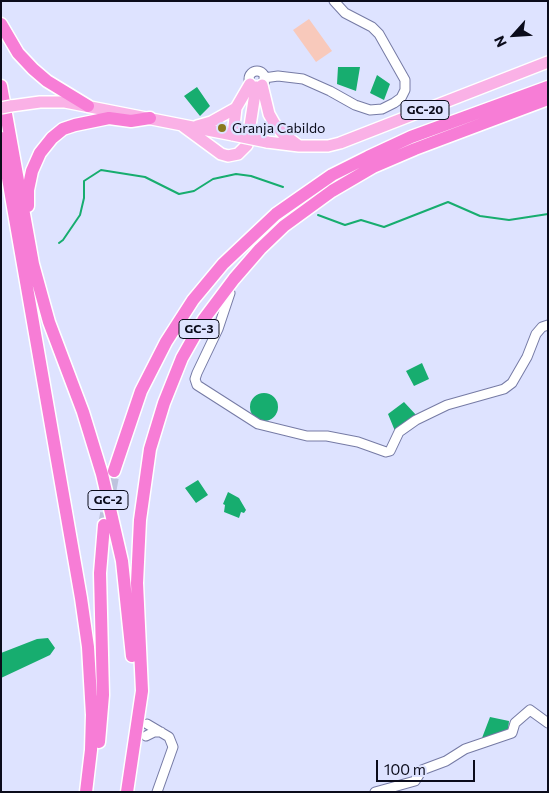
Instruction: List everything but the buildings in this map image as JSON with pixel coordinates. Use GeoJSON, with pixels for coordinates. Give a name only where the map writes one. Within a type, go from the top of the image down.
{"type":"FeatureCollection","features":[{"type":"Feature","properties":{"kind":"highway"},"geometry":{"type":"LineString","coordinates":[[1,24],[18,53],[33,69],[47,81],[88,106]]}},
{"type":"Feature","properties":{"kind":"highway","name":"GC-2"},"geometry":{"type":"LineString","coordinates":[[1,86],[52,439],[88,647],[92,715],[88,792]]}},
{"type":"Feature","properties":{"kind":"highway","name":"GC-3"},"geometry":{"type":"LineString","coordinates":[[114,471],[141,391],[166,342],[193,300],[224,264],[276,214],[332,175],[368,157],[411,138],[548,86]]}},
{"type":"Feature","properties":{"kind":"highway","name":"GC-3"},"geometry":{"type":"LineString","coordinates":[[133,746],[142,691],[138,583],[140,520],[150,449],[164,403],[182,358],[204,319],[234,279],[260,249],[284,226],[332,191],[373,167],[415,149],[548,99]]}},
{"type":"Feature","properties":{"kind":"highway"},"geometry":{"type":"LineString","coordinates":[[23,234],[32,171],[40,153],[52,138],[64,129],[92,121],[109,118],[131,121],[150,118]]}},
{"type":"Feature","properties":{"kind":"highway","name":"GC-2"},"geometry":{"type":"LineString","coordinates":[[1,138],[23,234],[48,322],[83,412],[102,474],[122,561],[130,625],[134,685],[133,746],[127,792]]}},
{"type":"Feature","properties":{"kind":"highway"},"geometry":{"type":"LineString","coordinates":[[1,167],[8,206],[23,234]]}},
{"type":"Feature","properties":{"kind":"highway"},"geometry":{"type":"LineString","coordinates":[[214,324],[230,293],[264,252],[332,191]]}},
{"type":"Feature","properties":{"kind":"highway"},"geometry":{"type":"LineString","coordinates":[[88,792],[98,756],[103,695],[100,573],[104,525]]}},
{"type":"Feature","properties":{"kind":"main road","name":"GC-20"},"geometry":{"type":"LineString","coordinates":[[6,107],[40,102],[65,102],[267,142],[299,146],[322,146],[340,143],[548,62]]}},
{"type":"Feature","properties":{"kind":"main road"},"geometry":{"type":"LineString","coordinates":[[195,127],[211,122],[236,108],[258,84]]}},
{"type":"Feature","properties":{"kind":"main road"},"geometry":{"type":"LineString","coordinates":[[181,125],[221,154],[228,156],[238,154],[247,145],[258,84]]}},
{"type":"Feature","properties":{"kind":"main road"},"geometry":{"type":"LineString","coordinates":[[258,84],[274,123],[283,134],[299,146]]}},
{"type":"Feature","properties":{"kind":"main road"},"geometry":{"type":"LineString","coordinates":[[233,135],[236,108]]}},
{"type":"Feature","properties":{"kind":"street"},"geometry":{"type":"LineString","coordinates":[[258,84],[278,76],[303,79],[355,105],[370,110],[382,109],[400,98],[405,90],[405,80],[379,34],[372,27],[345,13],[334,1]]}},
{"type":"Feature","properties":{"kind":"street"},"geometry":{"type":"LineString","coordinates":[[214,324],[196,373],[195,380],[197,385],[258,424],[307,436],[327,436],[358,442],[386,452],[390,451],[399,432],[416,420],[447,405],[504,389],[512,383],[527,357],[536,334],[542,327],[548,325]]}},
{"type":"Feature","properties":{"kind":"street"},"geometry":{"type":"LineString","coordinates":[[375,792],[415,781],[422,770],[446,760],[465,749],[512,733],[516,723],[530,710],[548,723]]}},
{"type":"Feature","properties":{"kind":"street"},"geometry":{"type":"LineString","coordinates":[[147,724],[169,738],[173,747],[157,792]]}},
{"type":"Feature","properties":{"kind":"street"},"geometry":{"type":"LineString","coordinates":[[146,736],[154,732],[161,732]]}},
{"type":"Feature","properties":{"kind":"shaded area"},"geometry":{"type":"Polygon","coordinates":[[[309,19],[332,51],[316,62],[293,30],[309,19]]]}},
{"type":"Feature","properties":{"kind":"shaded area"},"geometry":{"type":"Polygon","coordinates":[[[338,67],[360,67],[356,91],[337,84],[338,67]]]}},
{"type":"Feature","properties":{"kind":"shaded area"},"geometry":{"type":"Polygon","coordinates":[[[377,75],[390,84],[384,100],[370,93],[377,75]]]}},
{"type":"Feature","properties":{"kind":"shaded area"},"geometry":{"type":"Polygon","coordinates":[[[197,87],[210,106],[200,116],[184,96],[197,87]]]}},
{"type":"Feature","properties":{"kind":"shaded area"},"geometry":{"type":"Polygon","coordinates":[[[422,363],[429,379],[414,386],[406,371],[422,363]]]}},
{"type":"Feature","properties":{"kind":"shaded area"},"geometry":{"type":"Polygon","coordinates":[[[264,393],[274,397],[278,407],[274,417],[264,421],[254,417],[250,407],[254,397],[264,393]]]}},
{"type":"Feature","properties":{"kind":"shaded area"},"geometry":{"type":"Polygon","coordinates":[[[404,402],[417,416],[395,431],[388,414],[404,402]]]}},
{"type":"Feature","properties":{"kind":"shaded area"},"geometry":{"type":"Polygon","coordinates":[[[198,480],[208,495],[196,503],[185,488],[198,480]]]}},
{"type":"Feature","properties":{"kind":"shaded area"},"geometry":{"type":"Polygon","coordinates":[[[228,492],[239,498],[246,510],[244,513],[241,512],[239,518],[224,512],[225,505],[223,504],[228,492]]]}},
{"type":"Feature","properties":{"kind":"shaded area"},"geometry":{"type":"Polygon","coordinates":[[[48,638],[55,648],[50,655],[1,678],[1,653],[37,639],[48,638]]]}},
{"type":"Feature","properties":{"kind":"shaded area"},"geometry":{"type":"Polygon","coordinates":[[[490,717],[509,721],[508,731],[482,738],[490,717]]]}},
{"type":"Feature","properties":{"kind":"waterway"},"geometry":{"type":"LineString","coordinates":[[59,243],[80,215],[84,198],[84,181],[101,170],[145,177],[179,194],[194,191],[213,179],[236,174],[251,176],[283,187]]}},
{"type":"Feature","properties":{"kind":"waterway"},"geometry":{"type":"LineString","coordinates":[[318,215],[345,225],[361,220],[384,227],[448,202],[480,216],[509,220],[548,214]]}},
{"type":"Feature","properties":{"kind":"tunnel"},"geometry":{"type":"LineString","coordinates":[[104,525],[114,471]]}},
{"type":"Feature","properties":{"kind":"place","name":"Granja Cabildo"},"geometry":{"type":"Point","coordinates":[222,128]}}]}
